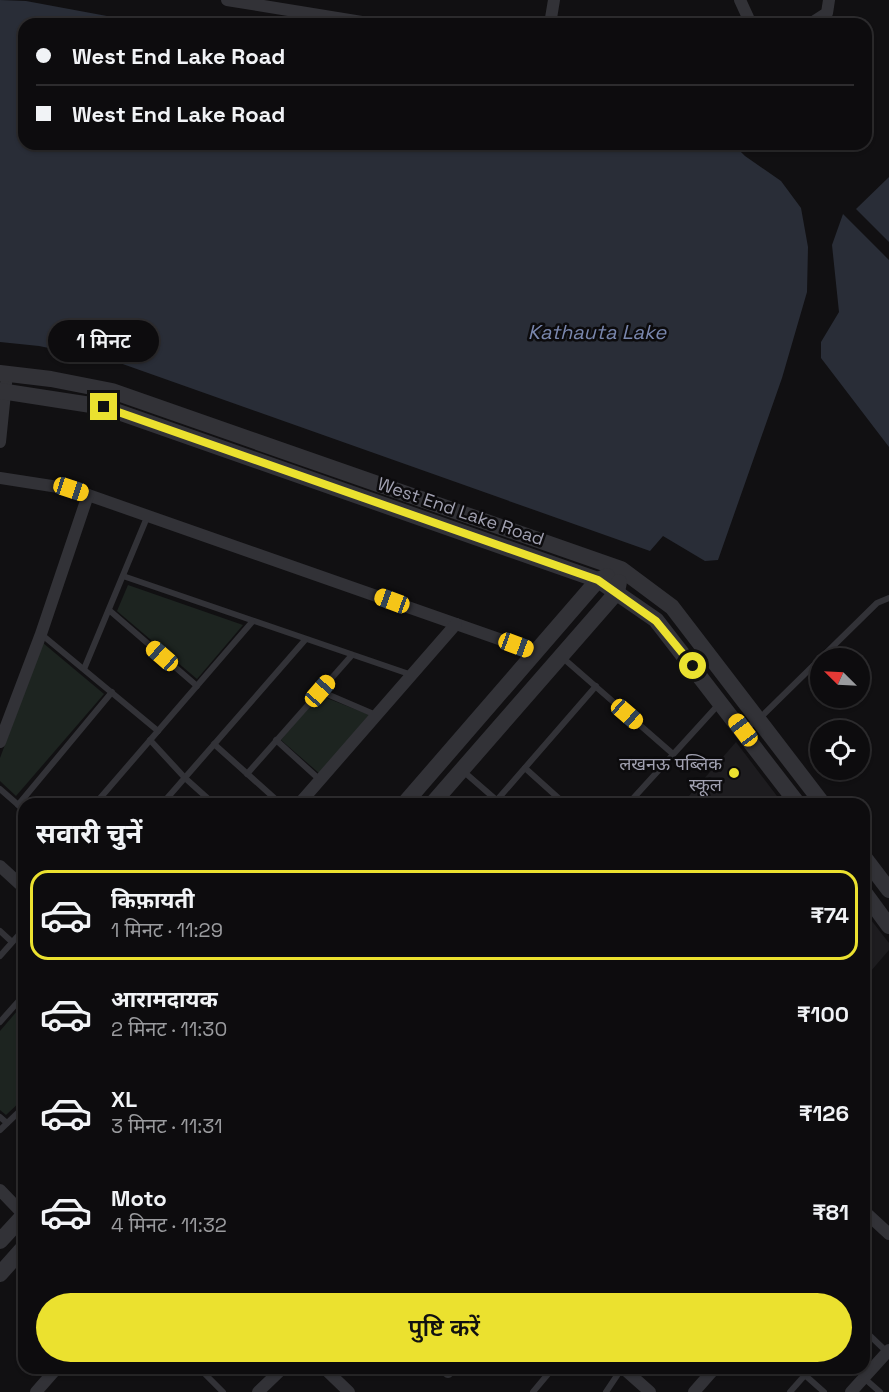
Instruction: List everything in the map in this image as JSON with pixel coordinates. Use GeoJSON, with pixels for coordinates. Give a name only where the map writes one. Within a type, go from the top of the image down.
{"type":"FeatureCollection","features":[{"type":"Feature","properties":{"kind":"street"},"geometry":{"type":"LineString","coordinates":[[227,0],[290,3],[350,18]]}},
{"type":"Feature","properties":{"kind":"street"},"geometry":{"type":"LineString","coordinates":[[551,18],[554,0]]}},
{"type":"Feature","properties":{"kind":"street"},"geometry":{"type":"LineString","coordinates":[[740,0],[748,18]]}},
{"type":"Feature","properties":{"kind":"street"},"geometry":{"type":"LineString","coordinates":[[819,18],[827,13],[829,0]]}},
{"type":"Feature","properties":{"kind":"street"},"geometry":{"type":"LineString","coordinates":[[0,442],[3,374]]}},
{"type":"Feature","properties":{"kind":"street","name":"West End Lake Road"},"geometry":{"type":"LineString","coordinates":[[3,374],[51,379],[112,391],[621,569],[672,607],[818,798]]}},
{"type":"Feature","properties":{"kind":"street","name":"West End Lake Road"},"geometry":{"type":"LineString","coordinates":[[3,391],[104,407],[598,580],[656,621],[743,730],[794,798]]}},
{"type":"Feature","properties":{"kind":"street"},"geometry":{"type":"LineString","coordinates":[[0,478],[71,489],[536,652]]}},
{"type":"Feature","properties":{"kind":"street"},"geometry":{"type":"LineString","coordinates":[[0,742],[41,634],[88,495]]}},
{"type":"Feature","properties":{"kind":"street"},"geometry":{"type":"LineString","coordinates":[[409,798],[598,580],[621,569]]}},
{"type":"Feature","properties":{"kind":"street"},"geometry":{"type":"LineString","coordinates":[[438,798],[617,592],[621,569]]}},
{"type":"Feature","properties":{"kind":"street"},"geometry":{"type":"LineString","coordinates":[[304,798],[456,624]]}},
{"type":"Feature","properties":{"kind":"street"},"geometry":{"type":"LineString","coordinates":[[870,865],[889,890]]}},
{"type":"Feature","properties":{"kind":"street"},"geometry":{"type":"LineString","coordinates":[[0,867],[18,882]]}},
{"type":"Feature","properties":{"kind":"street"},"geometry":{"type":"LineString","coordinates":[[870,900],[889,926]]}},
{"type":"Feature","properties":{"kind":"street"},"geometry":{"type":"LineString","coordinates":[[1,1193],[18,1209]]}},
{"type":"Feature","properties":{"kind":"street"},"geometry":{"type":"LineString","coordinates":[[870,1217],[889,1234]]}},
{"type":"Feature","properties":{"kind":"street"},"geometry":{"type":"LineString","coordinates":[[0,1241],[18,1222]]}},
{"type":"Feature","properties":{"kind":"street"},"geometry":{"type":"LineString","coordinates":[[0,1274],[18,1254]]}},
{"type":"Feature","properties":{"kind":"street"},"geometry":{"type":"LineString","coordinates":[[870,1371],[888,1351]]}},
{"type":"Feature","properties":{"kind":"street"},"geometry":{"type":"LineString","coordinates":[[36,1392],[52,1374]]}},
{"type":"Feature","properties":{"kind":"street"},"geometry":{"type":"LineString","coordinates":[[258,1392],[277,1374]]}},
{"type":"Feature","properties":{"kind":"street"},"geometry":{"type":"LineString","coordinates":[[330,1374],[349,1392]]}},
{"type":"Feature","properties":{"kind":"street"},"geometry":{"type":"LineString","coordinates":[[630,1374],[650,1392]]}},
{"type":"Feature","properties":{"kind":"street"},"geometry":{"type":"LineString","coordinates":[[694,1392],[710,1374]]}},
{"type":"Feature","properties":{"kind":"street"},"geometry":{"type":"LineString","coordinates":[[851,1392],[868,1374]]}},
{"type":"Feature","properties":{"kind":"lane"},"geometry":{"type":"LineString","coordinates":[[84,669],[148,515]]}},
{"type":"Feature","properties":{"kind":"lane"},"geometry":{"type":"LineString","coordinates":[[123,576],[412,675]]}},
{"type":"Feature","properties":{"kind":"lane"},"geometry":{"type":"LineString","coordinates":[[743,730],[759,719],[877,603],[889,598]]}},
{"type":"Feature","properties":{"kind":"lane"},"geometry":{"type":"LineString","coordinates":[[109,610],[197,686]]}},
{"type":"Feature","properties":{"kind":"lane"},"geometry":{"type":"LineString","coordinates":[[100,798],[252,622]]}},
{"type":"Feature","properties":{"kind":"lane"},"geometry":{"type":"LineString","coordinates":[[41,634],[159,731]]}},
{"type":"Feature","properties":{"kind":"lane"},"geometry":{"type":"LineString","coordinates":[[167,798],[305,640]]}},
{"type":"Feature","properties":{"kind":"lane"},"geometry":{"type":"LineString","coordinates":[[247,774],[352,655]]}},
{"type":"Feature","properties":{"kind":"lane"},"geometry":{"type":"LineString","coordinates":[[562,656],[673,754]]}},
{"type":"Feature","properties":{"kind":"lane"},"geometry":{"type":"LineString","coordinates":[[502,798],[596,686]]}},
{"type":"Feature","properties":{"kind":"lane"},"geometry":{"type":"LineString","coordinates":[[320,691],[376,715]]}},
{"type":"Feature","properties":{"kind":"lane"},"geometry":{"type":"LineString","coordinates":[[24,798],[112,692]]}},
{"type":"Feature","properties":{"kind":"lane"},"geometry":{"type":"LineString","coordinates":[[633,798],[721,702]]}},
{"type":"Feature","properties":{"kind":"lane"},"geometry":{"type":"LineString","coordinates":[[150,740],[185,778],[207,798]]}},
{"type":"Feature","properties":{"kind":"lane"},"geometry":{"type":"LineString","coordinates":[[276,740],[320,780]]}},
{"type":"Feature","properties":{"kind":"lane"},"geometry":{"type":"LineString","coordinates":[[214,744],[274,798]]}},
{"type":"Feature","properties":{"kind":"lane"},"geometry":{"type":"LineString","coordinates":[[525,768],[559,798]]}},
{"type":"Feature","properties":{"kind":"lane"},"geometry":{"type":"LineString","coordinates":[[462,770],[494,798]]}},
{"type":"Feature","properties":{"kind":"lane"},"geometry":{"type":"LineString","coordinates":[[0,789],[18,805]]}},
{"type":"Feature","properties":{"kind":"lane"},"geometry":{"type":"LineString","coordinates":[[0,931],[12,942]]}},
{"type":"Feature","properties":{"kind":"lane"},"geometry":{"type":"LineString","coordinates":[[0,956],[18,936]]}},
{"type":"Feature","properties":{"kind":"lane"},"geometry":{"type":"LineString","coordinates":[[0,1022],[18,1002]]}},
{"type":"Feature","properties":{"kind":"lane"},"geometry":{"type":"LineString","coordinates":[[0,1130],[18,1113]]}},
{"type":"Feature","properties":{"kind":"lane"},"geometry":{"type":"LineString","coordinates":[[0,1117],[7,1123]]}},
{"type":"Feature","properties":{"kind":"lane"},"geometry":{"type":"LineString","coordinates":[[870,1335],[888,1351]]}},
{"type":"Feature","properties":{"kind":"lane"},"geometry":{"type":"LineString","coordinates":[[205,1374],[223,1392]]}},
{"type":"Feature","properties":{"kind":"lane"},"geometry":{"type":"LineString","coordinates":[[533,1392],[548,1374]]}},
{"type":"Feature","properties":{"kind":"lane"},"geometry":{"type":"LineString","coordinates":[[606,1392],[619,1374]]}},
{"type":"Feature","properties":{"kind":"lane"},"geometry":{"type":"LineString","coordinates":[[790,1392],[805,1375],[824,1392]]}},
{"type":"Feature","properties":{"kind":"lane"},"geometry":{"type":"LineString","coordinates":[[864,1378],[880,1392]]}},
{"type":"Feature","properties":{"kind":"shaded area"},"geometry":{"type":"Polygon","coordinates":[[[128,585],[243,625],[197,679],[117,611],[128,585]]]}},
{"type":"Feature","properties":{"kind":"shaded area"},"geometry":{"type":"Polygon","coordinates":[[[43,643],[104,694],[16,796],[0,781],[0,758],[43,643]]]}},
{"type":"Feature","properties":{"kind":"shaded area"},"geometry":{"type":"Polygon","coordinates":[[[319,695],[370,715],[320,774],[281,740],[319,695]]]}},
{"type":"Feature","properties":{"kind":"shaded area","name":"लखनऊ पब्लिक स्कूल"},"geometry":{"type":"Polygon","coordinates":[[[736,742],[778,798],[687,798],[736,742]]]}},
{"type":"Feature","properties":{"kind":"shaded area"},"geometry":{"type":"Polygon","coordinates":[[[870,919],[889,943],[889,950],[870,972],[870,919]]]}},
{"type":"Feature","properties":{"kind":"shaded area"},"geometry":{"type":"Polygon","coordinates":[[[18,1010],[18,1104],[6,1115],[0,1110],[0,1031],[18,1010]]]}},
{"type":"Feature","properties":{"kind":"water","name":"Kathauta Lake"},"geometry":{"type":"Polygon","coordinates":[[[0,0],[26,1],[118,18],[18,18],[18,150],[739,150],[781,181],[801,208],[808,247],[807,292],[782,378],[718,560],[705,561],[663,536],[650,551],[117,362],[39,346],[0,342],[0,0]]]}},
{"type":"Feature","properties":{"kind":"water"},"geometry":{"type":"Polygon","coordinates":[[[889,177],[889,242],[856,209],[889,177]]]}},
{"type":"Feature","properties":{"kind":"water"},"geometry":{"type":"Polygon","coordinates":[[[843,214],[889,260],[889,447],[821,358],[821,342],[839,312],[832,245],[843,214]]]}},
{"type":"Feature","properties":{"kind":"place","name":"लखनऊ पब्लिक स्कूल"},"geometry":{"type":"Point","coordinates":[734,773]}},
{"type":"Feature","properties":{"kind":"route"},"geometry":{"type":"LineString","coordinates":[[104,407],[598,580],[656,621],[693,666]]}}]}
